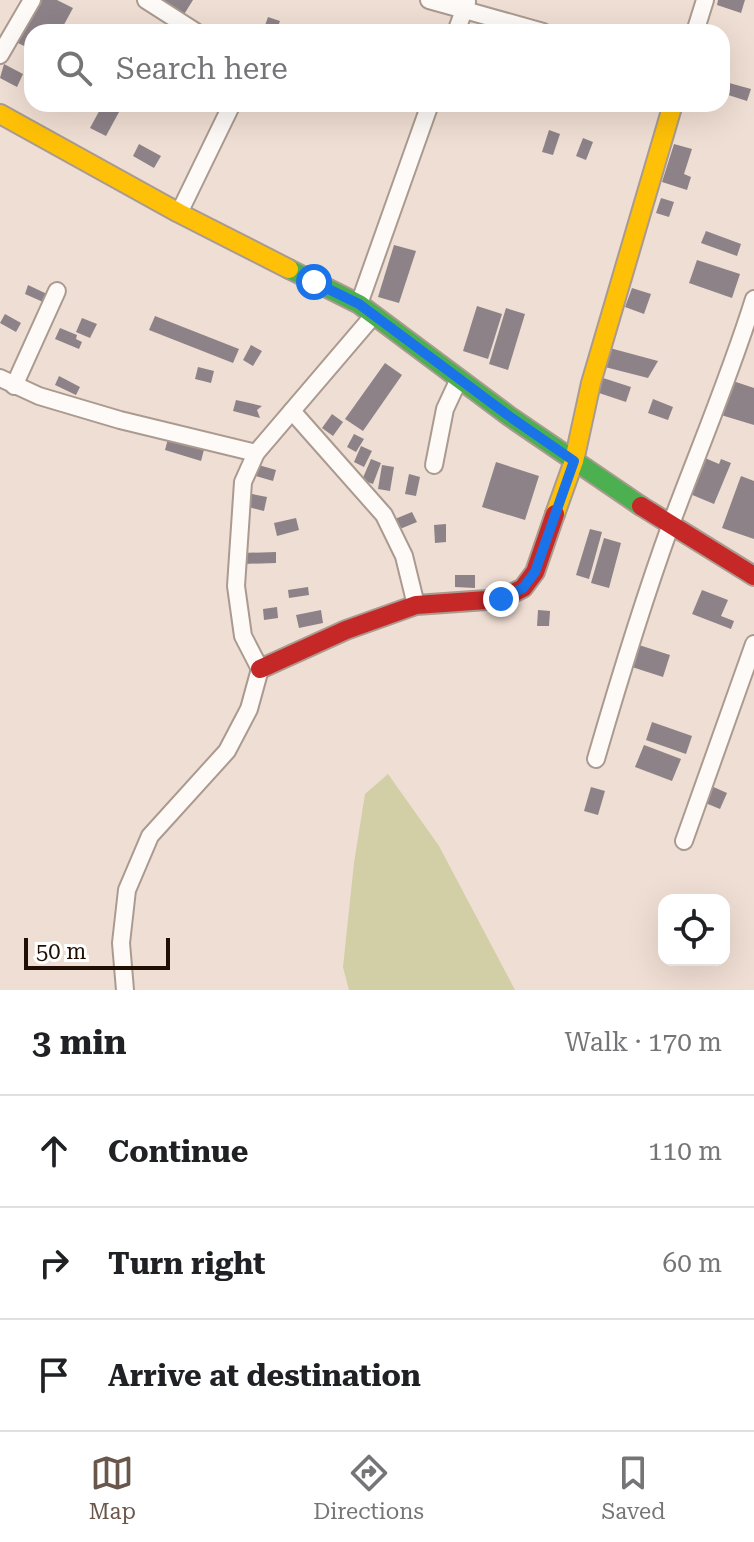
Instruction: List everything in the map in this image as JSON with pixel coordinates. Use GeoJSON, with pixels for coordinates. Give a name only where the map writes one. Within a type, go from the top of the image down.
{"type":"FeatureCollection","features":[{"type":"Feature","properties":{"kind":"street"},"geometry":{"type":"LineString","coordinates":[[0,55],[32,0]]}},
{"type":"Feature","properties":{"kind":"street"},"geometry":{"type":"LineString","coordinates":[[146,0],[184,24]]}},
{"type":"Feature","properties":{"kind":"street"},"geometry":{"type":"LineString","coordinates":[[429,0],[466,5],[520,24]]}},
{"type":"Feature","properties":{"kind":"street"},"geometry":{"type":"LineString","coordinates":[[698,24],[705,0]]}},
{"type":"Feature","properties":{"kind":"street"},"geometry":{"type":"LineString","coordinates":[[459,24],[466,5]]}},
{"type":"Feature","properties":{"kind":"street"},"geometry":{"type":"LineString","coordinates":[[179,213],[228,112]]}},
{"type":"Feature","properties":{"kind":"street"},"geometry":{"type":"LineString","coordinates":[[125,990],[121,943],[127,890],[150,836],[227,751],[249,709],[260,669],[243,636],[236,586],[243,482],[256,453],[292,411],[366,310],[428,112]]}},
{"type":"Feature","properties":{"kind":"street"},"geometry":{"type":"LineString","coordinates":[[260,669],[346,630],[416,605],[501,599],[523,588],[535,572],[574,461],[591,383],[671,112]]}},
{"type":"Feature","properties":{"kind":"street"},"geometry":{"type":"LineString","coordinates":[[0,114],[179,213],[366,310],[574,461],[670,526],[754,576]]}},
{"type":"Feature","properties":{"kind":"street"},"geometry":{"type":"LineString","coordinates":[[57,291],[7,382],[39,396],[120,420],[256,453]]}},
{"type":"Feature","properties":{"kind":"street"},"geometry":{"type":"LineString","coordinates":[[596,759],[620,675],[670,526],[739,347],[754,299]]}},
{"type":"Feature","properties":{"kind":"street"},"geometry":{"type":"LineString","coordinates":[[434,465],[445,409],[459,379]]}},
{"type":"Feature","properties":{"kind":"street"},"geometry":{"type":"LineString","coordinates":[[292,411],[384,515],[404,556],[416,605]]}},
{"type":"Feature","properties":{"kind":"street"},"geometry":{"type":"LineString","coordinates":[[684,841],[754,644]]}},
{"type":"Feature","properties":{"kind":"shaded area"},"geometry":{"type":"Polygon","coordinates":[[[388,774],[439,846],[515,990],[349,990],[343,967],[365,794],[388,774]]]}},
{"type":"Feature","properties":{"kind":"building"},"geometry":{"type":"Polygon","coordinates":[[[35,0],[57,0],[73,8],[64,24],[24,24],[24,46],[14,41],[35,0]]]}},
{"type":"Feature","properties":{"kind":"building"},"geometry":{"type":"Polygon","coordinates":[[[162,0],[193,0],[183,16],[162,0]]]}},
{"type":"Feature","properties":{"kind":"building"},"geometry":{"type":"Polygon","coordinates":[[[718,0],[745,0],[741,13],[717,5],[718,0]]]}},
{"type":"Feature","properties":{"kind":"building"},"geometry":{"type":"Polygon","coordinates":[[[268,17],[280,21],[279,24],[266,24],[268,17]]]}},
{"type":"Feature","properties":{"kind":"building"},"geometry":{"type":"Polygon","coordinates":[[[4,64],[23,74],[17,87],[0,78],[4,64]]]}},
{"type":"Feature","properties":{"kind":"building"},"geometry":{"type":"Polygon","coordinates":[[[730,83],[751,89],[747,101],[730,96],[730,83]]]}},
{"type":"Feature","properties":{"kind":"building"},"geometry":{"type":"Polygon","coordinates":[[[99,112],[119,112],[106,136],[90,128],[99,112]]]}},
{"type":"Feature","properties":{"kind":"building"},"geometry":{"type":"Polygon","coordinates":[[[549,130],[560,134],[553,155],[542,152],[549,130]]]}},
{"type":"Feature","properties":{"kind":"building"},"geometry":{"type":"Polygon","coordinates":[[[583,138],[593,142],[586,160],[576,156],[583,138]]]}},
{"type":"Feature","properties":{"kind":"building"},"geometry":{"type":"Polygon","coordinates":[[[139,144],[161,156],[154,168],[133,156],[139,144]]]}},
{"type":"Feature","properties":{"kind":"building"},"geometry":{"type":"Polygon","coordinates":[[[674,144],[692,149],[684,174],[691,177],[687,190],[662,182],[674,144]]]}},
{"type":"Feature","properties":{"kind":"building"},"geometry":{"type":"Polygon","coordinates":[[[661,198],[674,202],[669,217],[656,213],[661,198]]]}},
{"type":"Feature","properties":{"kind":"building"},"geometry":{"type":"Polygon","coordinates":[[[706,231],[741,244],[737,256],[701,243],[706,231]]]}},
{"type":"Feature","properties":{"kind":"building"},"geometry":{"type":"Polygon","coordinates":[[[394,245],[416,251],[399,303],[378,297],[394,245]]]}},
{"type":"Feature","properties":{"kind":"building"},"geometry":{"type":"Polygon","coordinates":[[[697,260],[740,274],[732,298],[689,283],[697,260]]]}},
{"type":"Feature","properties":{"kind":"building"},"geometry":{"type":"Polygon","coordinates":[[[28,285],[47,294],[43,302],[25,294],[28,285]]]}},
{"type":"Feature","properties":{"kind":"building"},"geometry":{"type":"Polygon","coordinates":[[[632,288],[651,294],[644,314],[625,307],[632,288]]]}},
{"type":"Feature","properties":{"kind":"building"},"geometry":{"type":"Polygon","coordinates":[[[477,306],[502,314],[488,359],[463,351],[477,306]]]}},
{"type":"Feature","properties":{"kind":"building"},"geometry":{"type":"Polygon","coordinates":[[[506,308],[525,314],[508,370],[489,364],[506,308]]]}},
{"type":"Feature","properties":{"kind":"building"},"geometry":{"type":"Polygon","coordinates":[[[5,314],[21,323],[16,332],[0,323],[5,314]]]}},
{"type":"Feature","properties":{"kind":"building"},"geometry":{"type":"Polygon","coordinates":[[[155,316],[239,349],[233,363],[149,330],[155,316]]]}},
{"type":"Feature","properties":{"kind":"building"},"geometry":{"type":"Polygon","coordinates":[[[82,318],[97,324],[90,338],[76,332],[82,318]]]}},
{"type":"Feature","properties":{"kind":"building"},"geometry":{"type":"Polygon","coordinates":[[[60,328],[77,335],[76,339],[82,342],[79,349],[55,339],[60,328]]]}},
{"type":"Feature","properties":{"kind":"building"},"geometry":{"type":"Polygon","coordinates":[[[251,345],[262,351],[253,366],[243,360],[251,345]]]}},
{"type":"Feature","properties":{"kind":"building"},"geometry":{"type":"Polygon","coordinates":[[[606,347],[658,361],[648,378],[601,366],[606,347]]]}},
{"type":"Feature","properties":{"kind":"building"},"geometry":{"type":"Polygon","coordinates":[[[385,363],[402,375],[363,431],[345,419],[385,363]]]}},
{"type":"Feature","properties":{"kind":"building"},"geometry":{"type":"Polygon","coordinates":[[[198,367],[214,371],[211,383],[195,379],[198,367]]]}},
{"type":"Feature","properties":{"kind":"building"},"geometry":{"type":"Polygon","coordinates":[[[59,376],[80,387],[76,395],[55,385],[59,376]]]}},
{"type":"Feature","properties":{"kind":"building"},"geometry":{"type":"Polygon","coordinates":[[[600,377],[631,387],[626,402],[596,392],[600,377]]]}},
{"type":"Feature","properties":{"kind":"building"},"geometry":{"type":"Polygon","coordinates":[[[733,381],[754,388],[754,425],[721,415],[733,381]]]}},
{"type":"Feature","properties":{"kind":"building"},"geometry":{"type":"Polygon","coordinates":[[[653,399],[673,407],[668,420],[648,413],[653,399]]]}},
{"type":"Feature","properties":{"kind":"building"},"geometry":{"type":"Polygon","coordinates":[[[236,400],[262,406],[257,410],[260,418],[233,411],[236,400]]]}},
{"type":"Feature","properties":{"kind":"building"},"geometry":{"type":"Polygon","coordinates":[[[332,414],[343,422],[333,436],[322,428],[332,414]]]}},
{"type":"Feature","properties":{"kind":"building"},"geometry":{"type":"Polygon","coordinates":[[[354,434],[364,439],[356,452],[347,447],[354,434]]]}},
{"type":"Feature","properties":{"kind":"building"},"geometry":{"type":"Polygon","coordinates":[[[169,435],[205,446],[201,461],[165,450],[169,435]]]}},
{"type":"Feature","properties":{"kind":"building"},"geometry":{"type":"Polygon","coordinates":[[[361,446],[372,451],[364,467],[354,462],[361,446]]]}},
{"type":"Feature","properties":{"kind":"building"},"geometry":{"type":"Polygon","coordinates":[[[705,458],[719,464],[721,459],[731,463],[714,504],[690,494],[705,458]]]}},
{"type":"Feature","properties":{"kind":"building"},"geometry":{"type":"Polygon","coordinates":[[[371,459],[381,463],[373,484],[362,480],[371,459]]]}},
{"type":"Feature","properties":{"kind":"building"},"geometry":{"type":"Polygon","coordinates":[[[496,462],[539,476],[525,520],[482,507],[496,462]]]}},
{"type":"Feature","properties":{"kind":"building"},"geometry":{"type":"Polygon","coordinates":[[[255,464],[276,470],[273,481],[252,475],[255,464]]]}},
{"type":"Feature","properties":{"kind":"building"},"geometry":{"type":"Polygon","coordinates":[[[382,465],[394,467],[390,491],[378,489],[382,465]]]}},
{"type":"Feature","properties":{"kind":"building"},"geometry":{"type":"Polygon","coordinates":[[[409,474],[420,477],[416,496],[405,494],[409,474]]]}},
{"type":"Feature","properties":{"kind":"building"},"geometry":{"type":"Polygon","coordinates":[[[741,476],[754,481],[754,539],[722,528],[741,476]]]}},
{"type":"Feature","properties":{"kind":"building"},"geometry":{"type":"Polygon","coordinates":[[[252,494],[267,497],[264,511],[248,507],[252,494]]]}},
{"type":"Feature","properties":{"kind":"building"},"geometry":{"type":"Polygon","coordinates":[[[412,512],[417,522],[400,529],[395,519],[412,512]]]}},
{"type":"Feature","properties":{"kind":"building"},"geometry":{"type":"Polygon","coordinates":[[[296,518],[299,530],[277,536],[274,523],[296,518]]]}},
{"type":"Feature","properties":{"kind":"building"},"geometry":{"type":"Polygon","coordinates":[[[446,524],[446,542],[435,543],[434,525],[446,524]]]}},
{"type":"Feature","properties":{"kind":"building"},"geometry":{"type":"Polygon","coordinates":[[[590,529],[602,532],[589,579],[576,575],[590,529]]]}},
{"type":"Feature","properties":{"kind":"building"},"geometry":{"type":"Polygon","coordinates":[[[604,538],[621,543],[609,588],[591,583],[604,538]]]}},
{"type":"Feature","properties":{"kind":"building"},"geometry":{"type":"Polygon","coordinates":[[[276,552],[276,563],[242,564],[241,553],[276,552]]]}},
{"type":"Feature","properties":{"kind":"building"},"geometry":{"type":"Polygon","coordinates":[[[455,575],[475,575],[475,588],[455,587],[455,575]]]}},
{"type":"Feature","properties":{"kind":"building"},"geometry":{"type":"Polygon","coordinates":[[[308,587],[309,595],[289,598],[288,590],[308,587]]]}},
{"type":"Feature","properties":{"kind":"building"},"geometry":{"type":"Polygon","coordinates":[[[702,590],[728,600],[721,616],[734,621],[731,629],[692,614],[702,590]]]}},
{"type":"Feature","properties":{"kind":"building"},"geometry":{"type":"Polygon","coordinates":[[[277,607],[278,618],[264,620],[263,609],[277,607]]]}},
{"type":"Feature","properties":{"kind":"building"},"geometry":{"type":"Polygon","coordinates":[[[321,610],[323,623],[299,628],[296,615],[321,610]]]}},
{"type":"Feature","properties":{"kind":"building"},"geometry":{"type":"Polygon","coordinates":[[[538,610],[550,611],[549,626],[537,626],[538,610]]]}},
{"type":"Feature","properties":{"kind":"building"},"geometry":{"type":"Polygon","coordinates":[[[639,645],[670,655],[663,677],[632,667],[639,645]]]}},
{"type":"Feature","properties":{"kind":"building"},"geometry":{"type":"Polygon","coordinates":[[[652,722],[692,736],[686,754],[646,740],[652,722]]]}},
{"type":"Feature","properties":{"kind":"building"},"geometry":{"type":"Polygon","coordinates":[[[644,745],[681,759],[672,781],[635,767],[644,745]]]}},
{"type":"Feature","properties":{"kind":"building"},"geometry":{"type":"Polygon","coordinates":[[[709,785],[727,793],[720,809],[703,802],[709,785]]]}},
{"type":"Feature","properties":{"kind":"building"},"geometry":{"type":"Polygon","coordinates":[[[591,787],[605,791],[598,815],[584,811],[591,787]]]}},
{"type":"Feature","properties":{"kind":"traffic: fast"},"geometry":{"type":"LineString","coordinates":[[289,269],[359,304],[509,416],[641,506]]}},
{"type":"Feature","properties":{"kind":"traffic: slow"},"geometry":{"type":"LineString","coordinates":[[555,514],[574,461],[591,383],[671,112]]}},
{"type":"Feature","properties":{"kind":"traffic: slow"},"geometry":{"type":"LineString","coordinates":[[0,114],[179,213],[289,269]]}},
{"type":"Feature","properties":{"kind":"traffic: jam"},"geometry":{"type":"LineString","coordinates":[[641,506],[754,576]]}},
{"type":"Feature","properties":{"kind":"traffic: jam"},"geometry":{"type":"LineString","coordinates":[[260,669],[346,630],[416,605],[501,599],[523,588],[535,572],[555,514]]}},
{"type":"Feature","properties":{"kind":"route"},"geometry":{"type":"LineString","coordinates":[[314,282],[359,304],[574,461],[535,572],[523,588],[501,599]]}}]}
